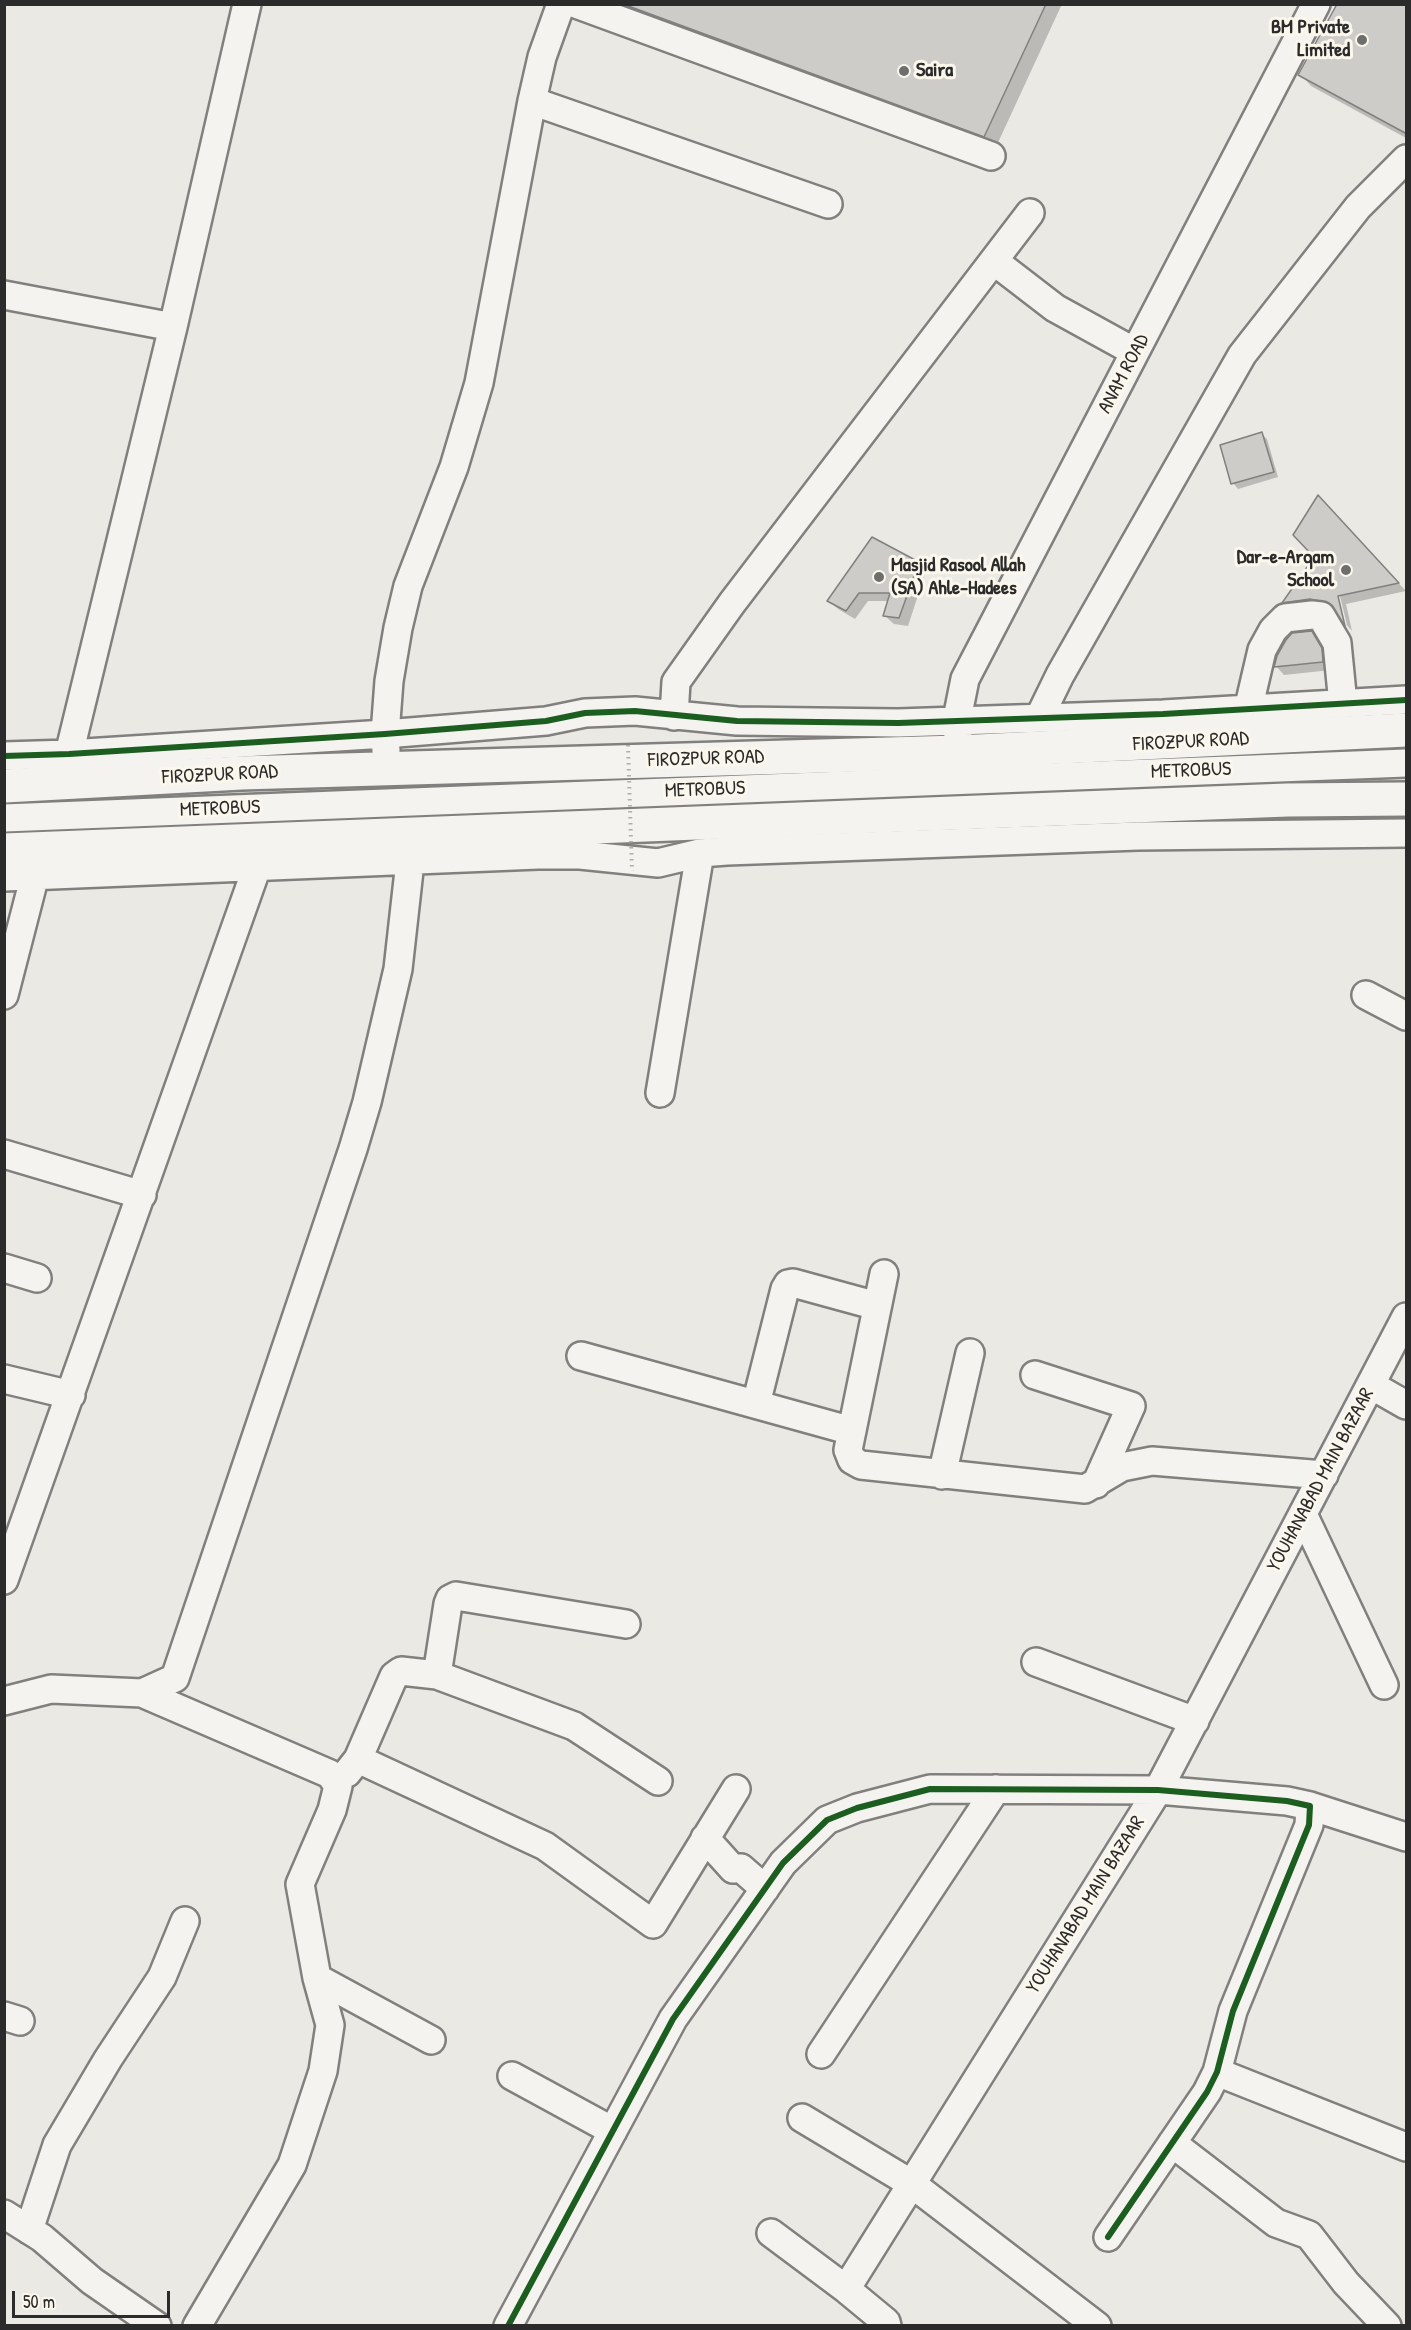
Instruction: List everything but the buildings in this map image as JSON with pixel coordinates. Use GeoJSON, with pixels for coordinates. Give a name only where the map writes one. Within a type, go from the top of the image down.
{"type":"FeatureCollection","features":[{"type":"Feature","properties":{"kind":"main road","name":"FIROZPUR ROAD"},"geometry":{"type":"LineString","coordinates":[[4,786],[68,769],[241,773],[958,752],[1164,728],[1356,714],[1407,730]]}},
{"type":"Feature","properties":{"kind":"main road"},"geometry":{"type":"LineString","coordinates":[[25,858],[412,847],[1287,800],[1407,799]]}},
{"type":"Feature","properties":{"kind":"street"},"geometry":{"type":"LineString","coordinates":[[68,769],[248,4]]}},
{"type":"Feature","properties":{"kind":"street"},"geometry":{"type":"LineString","coordinates":[[387,770],[385,734],[389,681],[398,627],[408,586],[454,467],[479,383],[532,101],[542,57],[561,4]]}},
{"type":"Feature","properties":{"kind":"street"},"geometry":{"type":"LineString","coordinates":[[576,4],[991,156]]}},
{"type":"Feature","properties":{"kind":"street","name":"ANAM ROAD"},"geometry":{"type":"LineString","coordinates":[[958,752],[957,719],[965,679],[1316,4]]}},
{"type":"Feature","properties":{"kind":"street"},"geometry":{"type":"LineString","coordinates":[[532,101],[828,204]]}},
{"type":"Feature","properties":{"kind":"street"},"geometry":{"type":"LineString","coordinates":[[1039,718],[1060,675],[1242,355],[1358,207],[1407,159]]}},
{"type":"Feature","properties":{"kind":"street"},"geometry":{"type":"LineString","coordinates":[[674,716],[676,682],[732,603],[1030,213]]}},
{"type":"Feature","properties":{"kind":"street"},"geometry":{"type":"LineString","coordinates":[[994,261],[1055,308],[1135,352]]}},
{"type":"Feature","properties":{"kind":"street"},"geometry":{"type":"LineString","coordinates":[[4,295],[173,327]]}},
{"type":"Feature","properties":{"kind":"street"},"geometry":{"type":"LineString","coordinates":[[1248,710],[1262,650],[1273,630],[1286,618],[1312,615],[1321,616],[1337,643],[1356,714]]}},
{"type":"Feature","properties":{"kind":"street"},"geometry":{"type":"LineString","coordinates":[[4,756],[68,769],[385,734],[546,721],[585,713],[635,711],[737,721],[898,723],[957,719],[1039,718],[1164,728],[1248,710],[1356,714],[1407,700]]}},
{"type":"Feature","properties":{"kind":"street","name":"METROBUS"},"geometry":{"type":"LineString","coordinates":[[4,818],[1407,764]]}},
{"type":"Feature","properties":{"kind":"street"},"geometry":{"type":"LineString","coordinates":[[4,877],[25,858],[257,867],[412,847],[580,855],[658,863],[700,853],[1138,836],[1407,833]]}},
{"type":"Feature","properties":{"kind":"street"},"geometry":{"type":"LineString","coordinates":[[142,1694],[175,1678],[353,1149],[367,1102],[398,969],[412,847]]}},
{"type":"Feature","properties":{"kind":"street"},"geometry":{"type":"LineString","coordinates":[[660,1093],[700,853]]}},
{"type":"Feature","properties":{"kind":"street"},"geometry":{"type":"LineString","coordinates":[[4,995],[25,858]]}},
{"type":"Feature","properties":{"kind":"street"},"geometry":{"type":"LineString","coordinates":[[4,1580],[257,867]]}},
{"type":"Feature","properties":{"kind":"street"},"geometry":{"type":"LineString","coordinates":[[1366,995],[1407,1016]]}},
{"type":"Feature","properties":{"kind":"street"},"geometry":{"type":"LineString","coordinates":[[4,1154],[142,1195]]}},
{"type":"Feature","properties":{"kind":"street"},"geometry":{"type":"LineString","coordinates":[[4,1268],[37,1278]]}},
{"type":"Feature","properties":{"kind":"street"},"geometry":{"type":"LineString","coordinates":[[884,1274],[848,1450],[852,1460],[861,1465],[1085,1489],[1122,1467],[1152,1461],[1324,1475]]}},
{"type":"Feature","properties":{"kind":"street"},"geometry":{"type":"LineString","coordinates":[[756,1404],[788,1284],[793,1283],[877,1306]]}},
{"type":"Feature","properties":{"kind":"street","name":"YOUHANABAD MAIN BAZAAR"},"geometry":{"type":"LineString","coordinates":[[846,2289],[1158,1790],[1407,1317]]}},
{"type":"Feature","properties":{"kind":"street"},"geometry":{"type":"LineString","coordinates":[[942,1475],[970,1353]]}},
{"type":"Feature","properties":{"kind":"street"},"geometry":{"type":"LineString","coordinates":[[581,1356],[852,1431]]}},
{"type":"Feature","properties":{"kind":"street"},"geometry":{"type":"LineString","coordinates":[[1035,1374],[1131,1406],[1096,1484]]}},
{"type":"Feature","properties":{"kind":"street"},"geometry":{"type":"LineString","coordinates":[[4,1379],[71,1395]]}},
{"type":"Feature","properties":{"kind":"street"},"geometry":{"type":"LineString","coordinates":[[1371,1385],[1407,1405]]}},
{"type":"Feature","properties":{"kind":"street"},"geometry":{"type":"LineString","coordinates":[[1303,1514],[1384,1686]]}},
{"type":"Feature","properties":{"kind":"street"},"geometry":{"type":"LineString","coordinates":[[437,1676],[448,1604],[450,1599],[456,1596],[626,1624]]}},
{"type":"Feature","properties":{"kind":"street"},"geometry":{"type":"LineString","coordinates":[[1036,1662],[1195,1721]]}},
{"type":"Feature","properties":{"kind":"street"},"geometry":{"type":"LineString","coordinates":[[197,2325],[292,2165],[323,2071],[330,2025],[317,1978],[300,1884],[332,1810],[338,1786],[358,1759],[394,1676],[401,1671],[437,1676],[574,1726],[658,1781]]}},
{"type":"Feature","properties":{"kind":"street"},"geometry":{"type":"LineString","coordinates":[[4,1701],[51,1689],[142,1694],[330,1774],[338,1786]]}},
{"type":"Feature","properties":{"kind":"street"},"geometry":{"type":"LineString","coordinates":[[358,1759],[545,1846],[653,1924],[736,1789]]}},
{"type":"Feature","properties":{"kind":"street"},"geometry":{"type":"LineString","coordinates":[[508,2325],[673,2019],[783,1863],[827,1820],[857,1808],[930,1789],[1158,1790],[1287,1801],[1310,1806],[1407,1837]]}},
{"type":"Feature","properties":{"kind":"street"},"geometry":{"type":"LineString","coordinates":[[821,2054],[996,1789]]}},
{"type":"Feature","properties":{"kind":"street"},"geometry":{"type":"LineString","coordinates":[[1108,2237],[1207,2092],[1217,2072],[1233,2012],[1309,1825],[1310,1806]]}},
{"type":"Feature","properties":{"kind":"street"},"geometry":{"type":"LineString","coordinates":[[705,1838],[733,1869],[741,1868],[765,1889]]}},
{"type":"Feature","properties":{"kind":"street"},"geometry":{"type":"LineString","coordinates":[[29,2230],[57,2145],[108,2059],[162,1977],[185,1921]]}},
{"type":"Feature","properties":{"kind":"street"},"geometry":{"type":"LineString","coordinates":[[317,1978],[430,2040]]}},
{"type":"Feature","properties":{"kind":"street"},"geometry":{"type":"LineString","coordinates":[[1217,2072],[1407,2147]]}},
{"type":"Feature","properties":{"kind":"street"},"geometry":{"type":"LineString","coordinates":[[512,2076],[613,2131]]}},
{"type":"Feature","properties":{"kind":"street"},"geometry":{"type":"LineString","coordinates":[[802,2118],[912,2184],[1097,2325]]}},
{"type":"Feature","properties":{"kind":"street"},"geometry":{"type":"LineString","coordinates":[[1172,2143],[1276,2223],[1309,2235],[1346,2283],[1387,2325]]}},
{"type":"Feature","properties":{"kind":"street"},"geometry":{"type":"LineString","coordinates":[[4,2214],[29,2230],[92,2281],[157,2325]]}},
{"type":"Feature","properties":{"kind":"street"},"geometry":{"type":"LineString","coordinates":[[771,2233],[846,2289],[887,2325]]}},
{"type":"Feature","properties":{"kind":"path"},"geometry":{"type":"LineString","coordinates":[[628,745],[632,871]]}},
{"type":"Feature","properties":{"kind":"cycle path"},"geometry":{"type":"LineString","coordinates":[[4,756],[385,734],[546,721],[585,713],[635,711],[737,721],[898,723],[1163,714],[1406,700]]}},
{"type":"Feature","properties":{"kind":"cycle path"},"geometry":{"type":"LineString","coordinates":[[508,2326],[673,2019],[783,1863],[827,1820],[857,1808],[930,1789],[1158,1790],[1287,1801],[1310,1806],[1309,1825],[1233,2011],[1217,2072],[1207,2092],[1108,2237]]}},
{"type":"Feature","properties":{"kind":"place","name":"BM Private Limited"},"geometry":{"type":"Point","coordinates":[1362,40]}},
{"type":"Feature","properties":{"kind":"place","name":"Saira"},"geometry":{"type":"Point","coordinates":[904,71]}},
{"type":"Feature","properties":{"kind":"place","name":"Dar-e-Arqam School"},"geometry":{"type":"Point","coordinates":[1346,570]}},
{"type":"Feature","properties":{"kind":"place","name":"Masjid Rasool Allah (SA) Ahle-Hadees"},"geometry":{"type":"Point","coordinates":[879,577]}}]}
